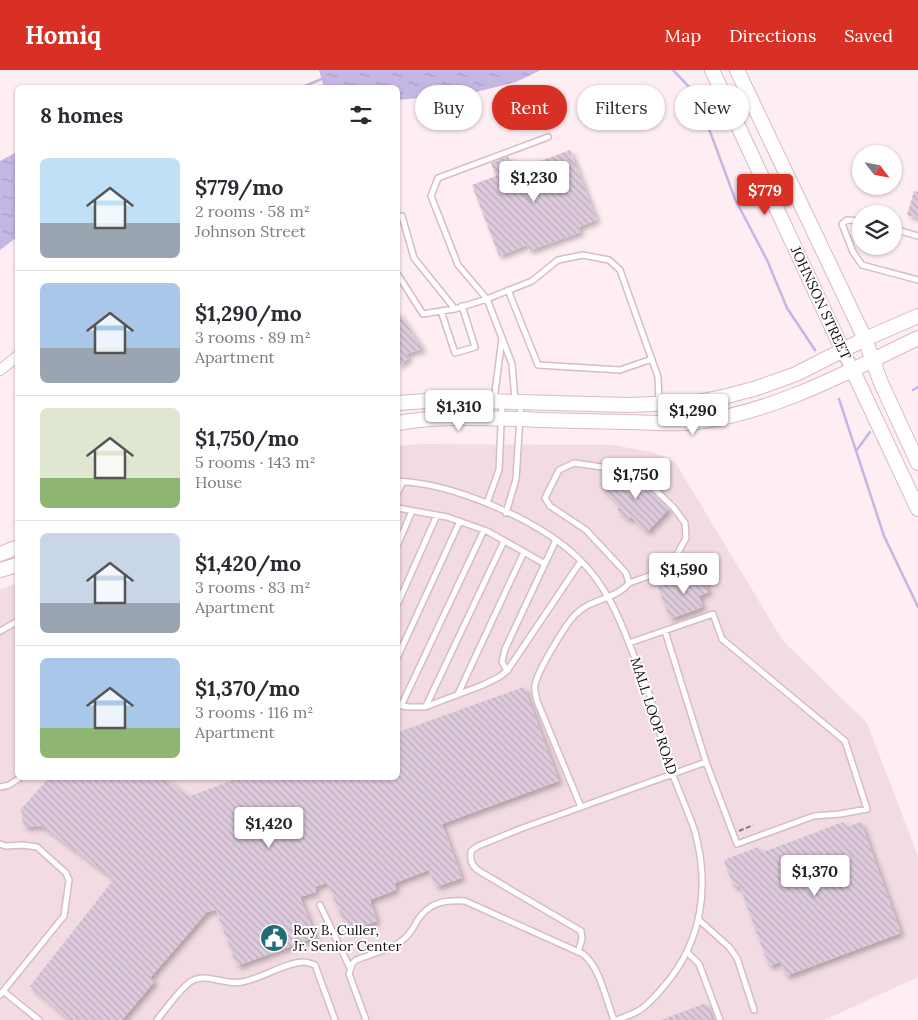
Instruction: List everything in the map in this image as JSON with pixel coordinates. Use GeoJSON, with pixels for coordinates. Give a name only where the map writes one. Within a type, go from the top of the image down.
{"type":"FeatureCollection","features":[{"type":"Feature","properties":{"kind":"main road","name":"JOHNSON STREET"},"geometry":{"type":"LineString","coordinates":[[712,70],[843,351]]}},
{"type":"Feature","properties":{"kind":"main road","name":"JOHNSON STREET"},"geometry":{"type":"LineString","coordinates":[[737,70],[865,339],[881,383],[918,463]]}},
{"type":"Feature","properties":{"kind":"main road"},"geometry":{"type":"LineString","coordinates":[[400,403],[440,400],[508,400],[628,405],[698,402],[757,388],[796,374],[865,339],[918,316]]}},
{"type":"Feature","properties":{"kind":"main road"},"geometry":{"type":"LineString","coordinates":[[400,423],[420,419],[458,417],[695,422],[726,416],[781,401],[853,370],[918,338]]}},
{"type":"Feature","properties":{"kind":"main road","name":"JOHNSON STREET"},"geometry":{"type":"LineString","coordinates":[[853,370],[918,509]]}},
{"type":"Feature","properties":{"kind":"main road"},"geometry":{"type":"LineString","coordinates":[[0,554],[15,548]]}},
{"type":"Feature","properties":{"kind":"main road"},"geometry":{"type":"LineString","coordinates":[[0,570],[15,565]]}},
{"type":"Feature","properties":{"kind":"street","name":"JOHNSON STREET"},"geometry":{"type":"LineString","coordinates":[[843,351],[853,370]]}},
{"type":"Feature","properties":{"kind":"street"},"geometry":{"type":"LineString","coordinates":[[0,370],[15,358]]}},
{"type":"Feature","properties":{"kind":"lane"},"geometry":{"type":"LineString","coordinates":[[487,503],[499,470],[501,418],[508,400],[512,364],[487,299],[458,265],[431,196],[438,178],[548,137]]}},
{"type":"Feature","properties":{"kind":"lane"},"geometry":{"type":"LineString","coordinates":[[400,216],[402,216],[414,258],[455,309]]}},
{"type":"Feature","properties":{"kind":"lane"},"geometry":{"type":"LineString","coordinates":[[852,220],[847,220],[842,224],[852,247]]}},
{"type":"Feature","properties":{"kind":"lane"},"geometry":{"type":"LineString","coordinates":[[902,231],[918,236]]}},
{"type":"Feature","properties":{"kind":"lane"},"geometry":{"type":"LineString","coordinates":[[400,278],[423,314],[455,309],[487,299],[532,281],[558,260],[583,255],[609,260],[620,270],[652,359],[658,377],[659,403]]}},
{"type":"Feature","properties":{"kind":"lane"},"geometry":{"type":"LineString","coordinates":[[856,255],[862,265],[918,280]]}},
{"type":"Feature","properties":{"kind":"lane"},"geometry":{"type":"LineString","coordinates":[[508,290],[538,365],[620,370],[652,359]]}},
{"type":"Feature","properties":{"kind":"lane"},"geometry":{"type":"LineString","coordinates":[[441,311],[454,354],[475,347],[462,306]]}},
{"type":"Feature","properties":{"kind":"lane"},"geometry":{"type":"LineString","coordinates":[[502,337],[508,400],[520,419],[516,479],[506,512]]}},
{"type":"Feature","properties":{"kind":"lane"},"geometry":{"type":"LineString","coordinates":[[580,807],[537,700],[534,691],[535,683],[547,659],[576,613],[608,596],[624,590],[630,583],[649,576],[675,558],[686,538],[685,523],[674,508],[631,466],[619,464],[602,467],[574,463],[560,470],[545,498],[550,506],[586,530],[626,573],[630,583]]}},
{"type":"Feature","properties":{"kind":"lane","name":"MALL LOOP ROAD"},"geometry":{"type":"LineString","coordinates":[[400,481],[443,488],[487,503],[534,526],[556,540],[581,561],[608,596],[650,696],[666,758],[694,832],[703,882],[699,920],[687,952],[676,973],[639,1010],[616,1020]]}},
{"type":"Feature","properties":{"kind":"lane"},"geometry":{"type":"LineString","coordinates":[[400,508],[437,515],[484,530],[544,564]]}},
{"type":"Feature","properties":{"kind":"lane"},"geometry":{"type":"LineString","coordinates":[[400,539],[412,510]]}},
{"type":"Feature","properties":{"kind":"lane"},"geometry":{"type":"LineString","coordinates":[[400,598],[437,515]]}},
{"type":"Feature","properties":{"kind":"lane"},"geometry":{"type":"LineString","coordinates":[[400,652],[460,521]]}},
{"type":"Feature","properties":{"kind":"lane"},"geometry":{"type":"LineString","coordinates":[[400,704],[484,530]]}},
{"type":"Feature","properties":{"kind":"lane"},"geometry":{"type":"LineString","coordinates":[[507,671],[502,662],[503,656],[556,540]]}},
{"type":"Feature","properties":{"kind":"lane"},"geometry":{"type":"LineString","coordinates":[[426,706],[504,541]]}},
{"type":"Feature","properties":{"kind":"lane"},"geometry":{"type":"LineString","coordinates":[[458,694],[524,552]]}},
{"type":"Feature","properties":{"kind":"lane"},"geometry":{"type":"LineString","coordinates":[[400,706],[419,708],[426,706],[483,685],[507,671],[581,561]]}},
{"type":"Feature","properties":{"kind":"lane"},"geometry":{"type":"LineString","coordinates":[[629,644],[713,614],[722,639],[845,741],[867,809],[814,816],[737,844],[706,762],[665,632]]}},
{"type":"Feature","properties":{"kind":"lane"},"geometry":{"type":"LineString","coordinates":[[0,631],[15,623]]}},
{"type":"Feature","properties":{"kind":"lane"},"geometry":{"type":"LineString","coordinates":[[578,952],[582,939],[581,931],[473,867],[470,861],[471,851],[478,846],[580,807],[706,762]]}},
{"type":"Feature","properties":{"kind":"lane"},"geometry":{"type":"LineString","coordinates":[[0,788],[17,780]]}},
{"type":"Feature","properties":{"kind":"lane"},"geometry":{"type":"LineString","coordinates":[[0,844],[6,846],[24,845],[37,848],[62,870],[69,880],[64,916],[2,993],[40,1020]]}},
{"type":"Feature","properties":{"kind":"lane"},"geometry":{"type":"LineString","coordinates":[[366,1020],[349,974],[350,968],[356,960],[400,943],[428,909],[435,904],[449,900],[465,901],[578,952],[591,961],[616,1020]]}},
{"type":"Feature","properties":{"kind":"lane"},"geometry":{"type":"LineString","coordinates":[[320,905],[350,968]]}},
{"type":"Feature","properties":{"kind":"lane"},"geometry":{"type":"LineString","coordinates":[[699,920],[729,947],[737,958],[754,1010]]}},
{"type":"Feature","properties":{"kind":"lane"},"geometry":{"type":"LineString","coordinates":[[687,952],[699,964],[720,1020]]}},
{"type":"Feature","properties":{"kind":"lane"},"geometry":{"type":"LineString","coordinates":[[158,1020],[190,982],[199,978],[205,977],[230,983],[242,982],[303,962],[315,965],[335,1020]]}},
{"type":"Feature","properties":{"kind":"shaded area"},"geometry":{"type":"Polygon","coordinates":[[[421,444],[613,445],[651,452],[675,462],[783,641],[867,723],[918,856],[918,977],[824,1020],[0,1020],[0,590],[15,584],[15,780],[400,780],[400,446],[421,444]]]}},
{"type":"Feature","properties":{"kind":"water"},"geometry":{"type":"Polygon","coordinates":[[[319,70],[541,70],[516,82],[492,85],[492,88],[482,90],[482,85],[415,85],[415,98],[400,100],[400,85],[323,85],[319,70]]]}},
{"type":"Feature","properties":{"kind":"water"},"geometry":{"type":"Polygon","coordinates":[[[15,153],[15,239],[0,250],[0,161],[15,153]]]}},
{"type":"Feature","properties":{"kind":"building"},"geometry":{"type":"Polygon","coordinates":[[[570,150],[597,220],[579,227],[581,232],[529,251],[527,245],[499,256],[472,185],[496,176],[491,163],[508,156],[513,171],[570,150]]]}},
{"type":"Feature","properties":{"kind":"building"},"geometry":{"type":"Polygon","coordinates":[[[914,191],[918,192],[918,218],[907,215],[914,191]]]}},
{"type":"Feature","properties":{"kind":"building"},"geometry":{"type":"Polygon","coordinates":[[[400,314],[423,349],[406,354],[409,358],[400,365],[400,314]]]}},
{"type":"Feature","properties":{"kind":"building"},"geometry":{"type":"Polygon","coordinates":[[[625,466],[669,509],[647,532],[631,517],[628,520],[617,510],[621,506],[603,489],[625,466]]]}},
{"type":"Feature","properties":{"kind":"building"},"geometry":{"type":"Polygon","coordinates":[[[701,571],[709,592],[699,596],[703,607],[670,619],[658,587],[701,571]]]}},
{"type":"Feature","properties":{"kind":"building"},"geometry":{"type":"Polygon","coordinates":[[[524,687],[559,781],[442,824],[462,878],[436,887],[429,870],[395,883],[396,890],[370,900],[377,921],[348,931],[327,883],[315,887],[316,892],[300,897],[316,937],[237,966],[216,910],[207,912],[150,978],[155,981],[122,1020],[70,1020],[30,986],[114,879],[42,826],[24,827],[21,809],[47,780],[167,780],[188,797],[233,780],[400,780],[400,731],[524,687]]]}},
{"type":"Feature","properties":{"kind":"building"},"geometry":{"type":"Polygon","coordinates":[[[843,822],[847,827],[861,822],[901,933],[786,976],[780,962],[769,966],[740,887],[734,887],[724,860],[758,847],[761,853],[843,822]]]}},
{"type":"Feature","properties":{"kind":"building"},"geometry":{"type":"Polygon","coordinates":[[[706,1003],[712,1020],[661,1020],[706,1003]]]}},
{"type":"Feature","properties":{"kind":"waterway"},"geometry":{"type":"LineString","coordinates":[[673,70],[689,87],[711,134],[735,199],[767,260],[787,308],[815,350]]}},
{"type":"Feature","properties":{"kind":"waterway"},"geometry":{"type":"LineString","coordinates":[[307,85],[324,78]]}},
{"type":"Feature","properties":{"kind":"waterway"},"geometry":{"type":"LineString","coordinates":[[913,390],[918,387]]}},
{"type":"Feature","properties":{"kind":"waterway"},"geometry":{"type":"LineString","coordinates":[[839,399],[884,536],[918,607]]}},
{"type":"Feature","properties":{"kind":"waterway"},"geometry":{"type":"LineString","coordinates":[[856,451],[870,432]]}},
{"type":"Feature","properties":{"kind":"place","name":"Roy B. Culler, Jr. Senior Center"},"geometry":{"type":"Point","coordinates":[274,938]}}]}
